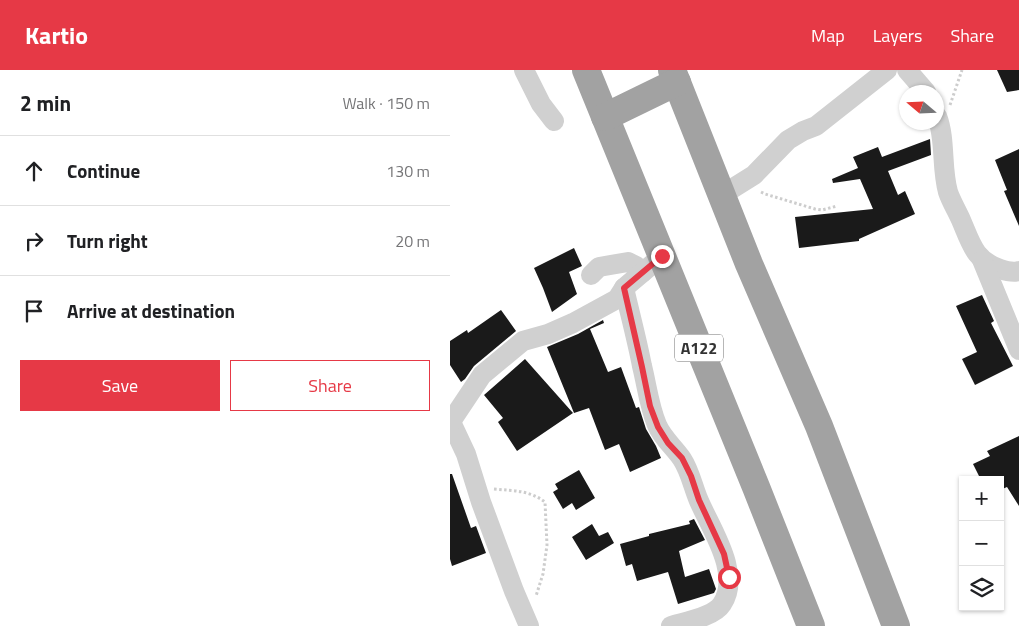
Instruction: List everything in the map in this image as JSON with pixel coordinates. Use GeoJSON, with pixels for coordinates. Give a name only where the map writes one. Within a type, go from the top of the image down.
{"type":"FeatureCollection","features":[{"type":"Feature","properties":{"kind":"highway","name":"A122"},"geometry":{"type":"LineString","coordinates":[[586,70],[605,117],[652,265],[811,626]]}},
{"type":"Feature","properties":{"kind":"highway"},"geometry":{"type":"LineString","coordinates":[[605,117],[674,76],[733,188],[749,264],[819,426],[896,626]]}},
{"type":"Feature","properties":{"kind":"street"},"geometry":{"type":"LineString","coordinates":[[524,70],[541,104],[554,121]]}},
{"type":"Feature","properties":{"kind":"street"},"geometry":{"type":"LineString","coordinates":[[733,188],[754,175],[788,140],[802,131],[816,126],[887,70]]}},
{"type":"Feature","properties":{"kind":"street"},"geometry":{"type":"LineString","coordinates":[[907,70],[920,85]]}},
{"type":"Feature","properties":{"kind":"street"},"geometry":{"type":"LineString","coordinates":[[940,130],[948,192],[973,249],[982,260],[1019,350]]}},
{"type":"Feature","properties":{"kind":"street"},"geometry":{"type":"LineString","coordinates":[[982,260],[1004,270],[1019,271]]}},
{"type":"Feature","properties":{"kind":"street"},"geometry":{"type":"LineString","coordinates":[[591,275],[599,267],[628,262],[636,266],[652,265]]}},
{"type":"Feature","properties":{"kind":"street"},"geometry":{"type":"LineString","coordinates":[[527,622],[476,488],[466,454],[451,423],[482,375],[523,341],[548,334],[574,323],[617,299],[624,288],[652,265]]}},
{"type":"Feature","properties":{"kind":"street"},"geometry":{"type":"LineString","coordinates":[[624,288],[650,406],[658,427],[668,443],[682,458],[691,476],[699,500],[724,554],[729,577],[727,591],[722,604],[716,610],[706,616],[670,626]]}},
{"type":"Feature","properties":{"kind":"path"},"geometry":{"type":"LineString","coordinates":[[944,114],[947,112],[962,70]]}},
{"type":"Feature","properties":{"kind":"path"},"geometry":{"type":"LineString","coordinates":[[733,188],[765,194],[815,209],[822,210],[837,206]]}},
{"type":"Feature","properties":{"kind":"path"},"geometry":{"type":"LineString","coordinates":[[476,488],[536,495],[545,502],[547,545],[543,574],[527,622]]}},
{"type":"Feature","properties":{"kind":"building"},"geometry":{"type":"Polygon","coordinates":[[[997,70],[1019,70],[1019,90],[1007,92],[997,70]]]}},
{"type":"Feature","properties":{"kind":"building"},"geometry":{"type":"Polygon","coordinates":[[[930,139],[931,155],[888,171],[898,195],[905,191],[915,214],[859,239],[859,241],[799,248],[795,217],[873,209],[860,179],[833,183],[832,179],[858,168],[853,157],[878,147],[882,157],[930,139]]]}},
{"type":"Feature","properties":{"kind":"building"},"geometry":{"type":"Polygon","coordinates":[[[1019,149],[1019,226],[1004,191],[1007,190],[995,160],[1019,149]]]}},
{"type":"Feature","properties":{"kind":"building"},"geometry":{"type":"Polygon","coordinates":[[[574,248],[582,266],[569,272],[577,294],[552,312],[534,268],[574,248]]]}},
{"type":"Feature","properties":{"kind":"building"},"geometry":{"type":"Polygon","coordinates":[[[982,295],[994,321],[991,323],[1013,366],[975,385],[962,359],[977,352],[956,306],[982,295]]]}},
{"type":"Feature","properties":{"kind":"building"},"geometry":{"type":"Polygon","coordinates":[[[501,310],[516,331],[474,366],[461,382],[450,365],[450,341],[467,330],[468,333],[501,310]]]}},
{"type":"Feature","properties":{"kind":"building"},"geometry":{"type":"Polygon","coordinates":[[[603,320],[604,323],[590,329],[608,372],[621,367],[636,408],[639,407],[646,429],[661,458],[630,472],[619,444],[605,450],[589,408],[574,413],[547,347],[578,334],[603,320]]]}},
{"type":"Feature","properties":{"kind":"building"},"geometry":{"type":"Polygon","coordinates":[[[525,359],[573,413],[517,451],[498,422],[503,418],[484,395],[525,359]]]}},
{"type":"Feature","properties":{"kind":"building"},"geometry":{"type":"Polygon","coordinates":[[[1019,436],[1019,506],[1007,487],[1004,488],[1004,476],[979,476],[973,464],[990,456],[987,451],[1019,436]]]}},
{"type":"Feature","properties":{"kind":"building"},"geometry":{"type":"Polygon","coordinates":[[[579,470],[595,498],[576,510],[572,503],[563,509],[553,492],[558,489],[555,484],[579,470]]]}},
{"type":"Feature","properties":{"kind":"building"},"geometry":{"type":"Polygon","coordinates":[[[450,474],[452,474],[471,528],[476,526],[486,553],[452,566],[450,559],[450,474]]]}},
{"type":"Feature","properties":{"kind":"building"},"geometry":{"type":"Polygon","coordinates":[[[694,519],[705,540],[679,551],[685,577],[709,569],[716,589],[714,593],[678,604],[668,572],[637,581],[632,564],[626,566],[620,544],[649,536],[649,534],[690,524],[689,521],[694,519]]]}},
{"type":"Feature","properties":{"kind":"building"},"geometry":{"type":"Polygon","coordinates":[[[592,524],[599,536],[608,532],[614,543],[586,560],[572,537],[592,524]]]}},
{"type":"Feature","properties":{"kind":"route"},"geometry":{"type":"LineString","coordinates":[[662,256],[624,288],[650,406],[658,427],[668,443],[682,458],[691,476],[699,500],[724,554],[729,577]]}}]}
